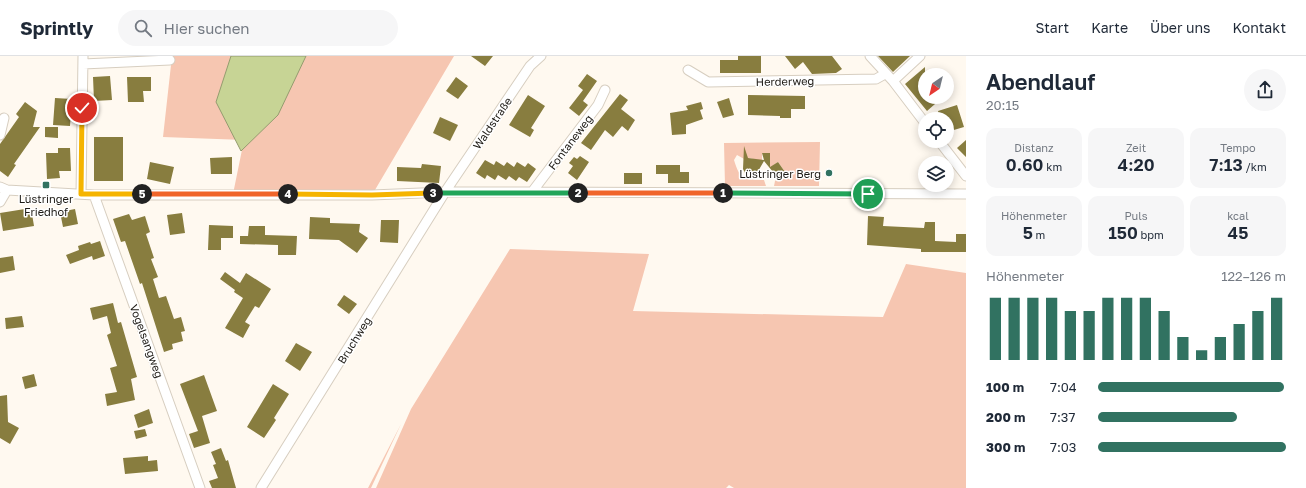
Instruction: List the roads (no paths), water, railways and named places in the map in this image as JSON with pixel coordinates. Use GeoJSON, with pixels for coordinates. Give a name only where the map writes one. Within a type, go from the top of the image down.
{"type":"FeatureCollection","features":[{"type":"Feature","properties":{"kind":"street","name":"Waldstraße"},"geometry":{"type":"LineString","coordinates":[[445,192],[530,66],[541,56]]}},
{"type":"Feature","properties":{"kind":"street"},"geometry":{"type":"LineString","coordinates":[[870,56],[918,114]]}},
{"type":"Feature","properties":{"kind":"street"},"geometry":{"type":"LineString","coordinates":[[892,81],[920,56]]}},
{"type":"Feature","properties":{"kind":"street"},"geometry":{"type":"LineString","coordinates":[[81,194],[83,60],[170,60]]}},
{"type":"Feature","properties":{"kind":"street","name":"Herderweg"},"geometry":{"type":"LineString","coordinates":[[688,70],[708,82],[876,79],[885,74]]}},
{"type":"Feature","properties":{"kind":"street","name":"Fontaneweg"},"geometry":{"type":"LineString","coordinates":[[532,192],[598,105],[605,90]]}},
{"type":"Feature","properties":{"kind":"street"},"geometry":{"type":"LineString","coordinates":[[0,135],[4,118]]}},
{"type":"Feature","properties":{"kind":"street"},"geometry":{"type":"LineString","coordinates":[[944,148],[966,176]]}},
{"type":"Feature","properties":{"kind":"street"},"geometry":{"type":"LineString","coordinates":[[0,202],[4,188],[94,195],[372,195],[445,192],[966,194]]}},
{"type":"Feature","properties":{"kind":"street","name":"Bruchweg"},"geometry":{"type":"LineString","coordinates":[[261,488],[445,192]]}},
{"type":"Feature","properties":{"kind":"street","name":"Vogelsangweg"},"geometry":{"type":"LineString","coordinates":[[94,195],[200,488]]}},
{"type":"Feature","properties":{"kind":"place","name":"Lüstringer Berg"},"geometry":{"type":"Point","coordinates":[829,173]}},
{"type":"Feature","properties":{"kind":"place","name":"Lüstringer Friedhof"},"geometry":{"type":"Point","coordinates":[46,185]}}]}
